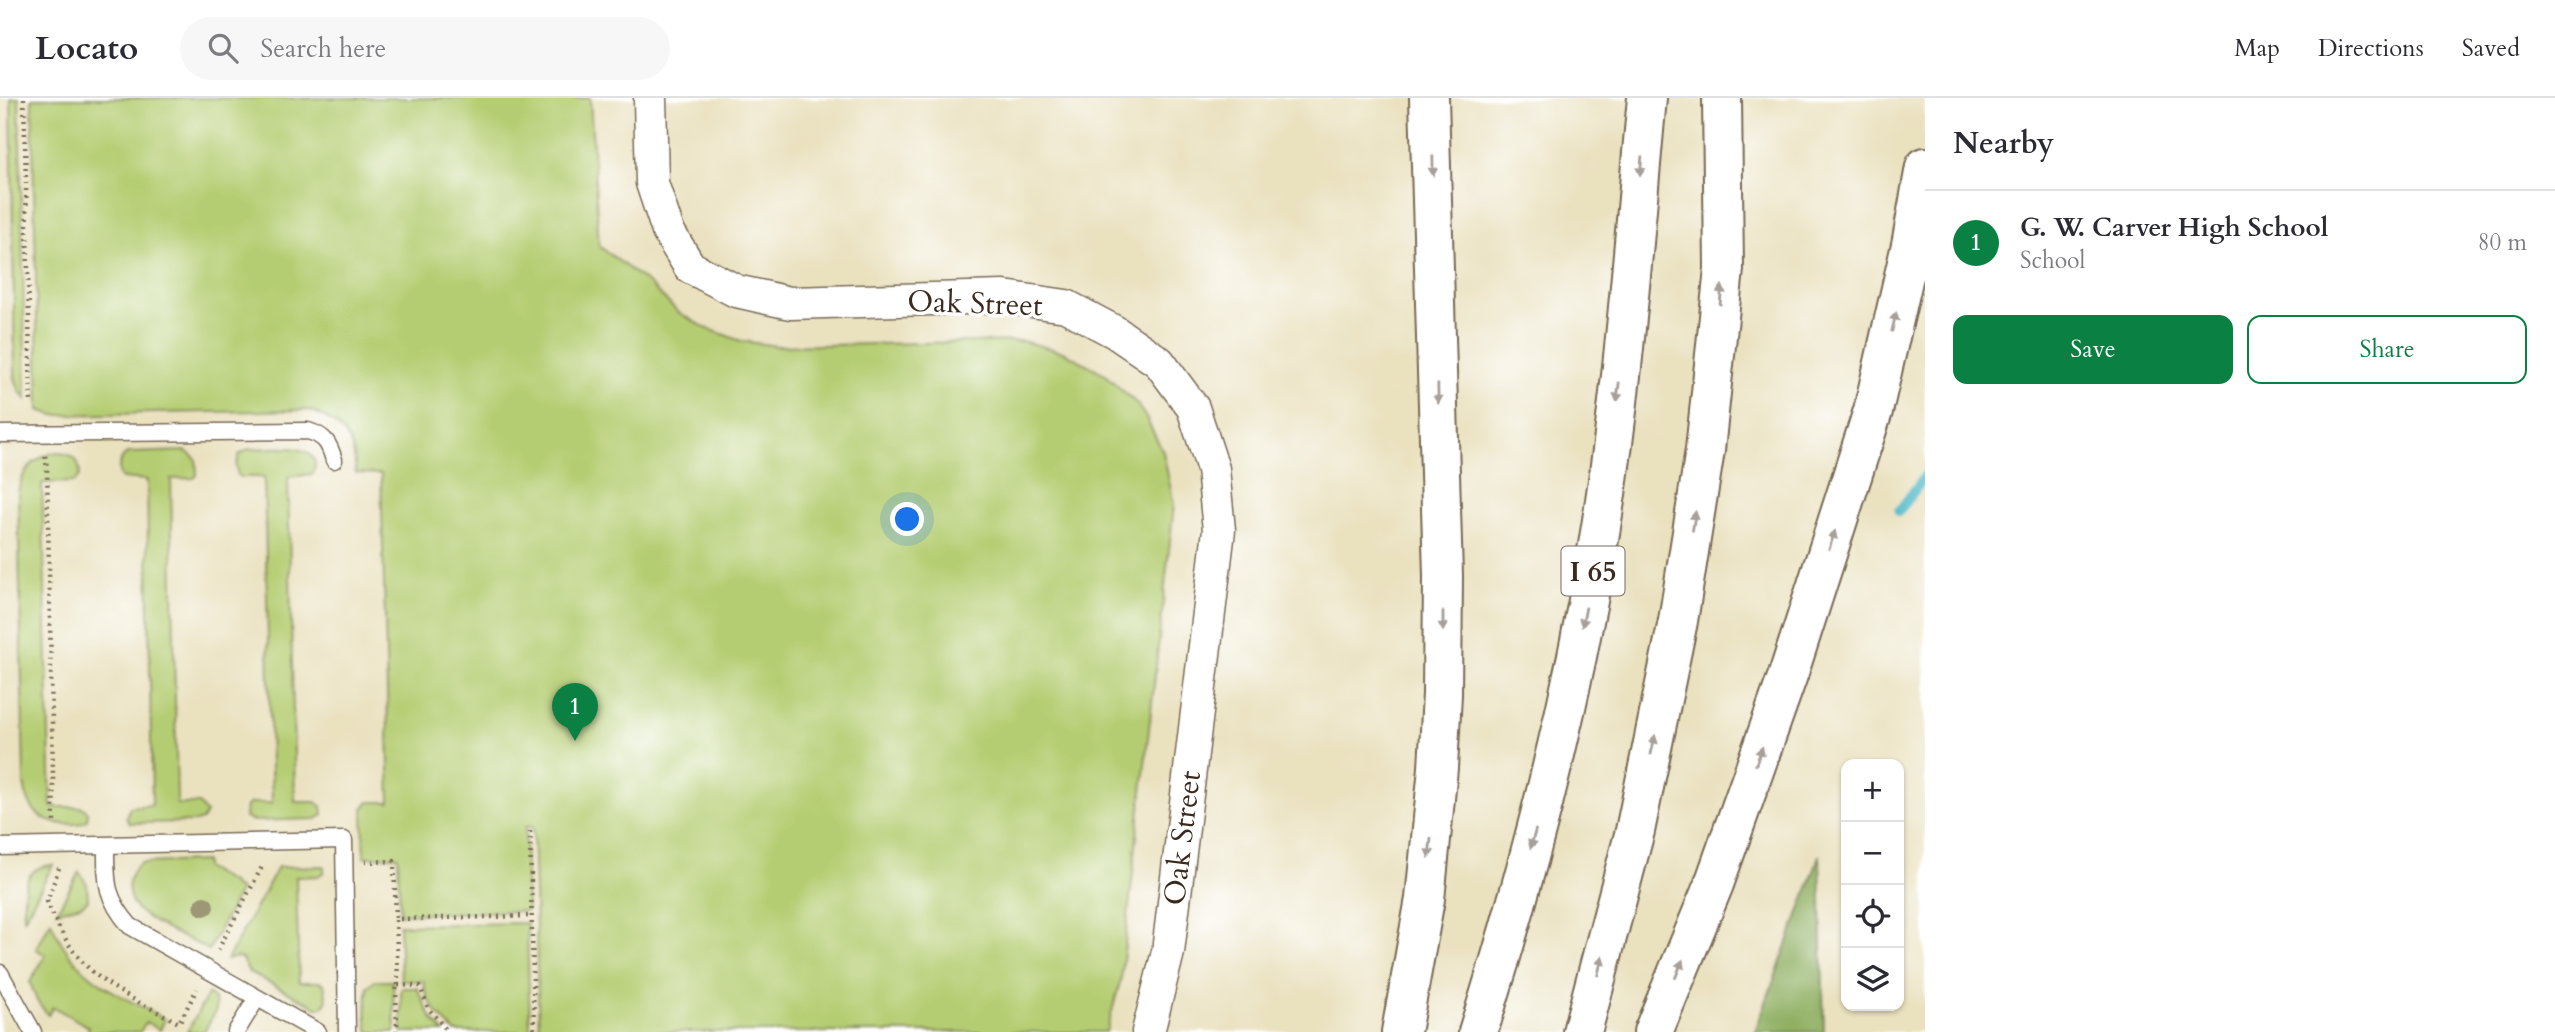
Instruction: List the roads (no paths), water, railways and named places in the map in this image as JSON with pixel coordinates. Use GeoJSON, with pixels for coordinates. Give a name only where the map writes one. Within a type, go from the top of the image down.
{"type":"FeatureCollection","features":[{"type":"Feature","properties":{"kind":"highway","name":"I 65"},"geometry":{"type":"LineString","coordinates":[[1478,1032],[1507,939],[1562,729],[1598,544],[1625,333],[1647,98]]}},
{"type":"Feature","properties":{"kind":"highway"},"geometry":{"type":"LineString","coordinates":[[1582,1032],[1645,784],[1678,621],[1705,450],[1724,269],[1722,98]]}},
{"type":"Feature","properties":{"kind":"highway"},"geometry":{"type":"LineString","coordinates":[[1401,1032],[1425,899],[1438,768],[1442,694],[1443,576],[1426,105]]}},
{"type":"Feature","properties":{"kind":"highway"},"geometry":{"type":"LineString","coordinates":[[1653,1032],[1714,884],[1784,684],[1874,411],[1911,245],[1925,167]]}},
{"type":"Feature","properties":{"kind":"street","name":"Oak Street"},"geometry":{"type":"LineString","coordinates":[[650,98],[652,183],[668,231],[690,267],[736,291],[790,303],[1004,297],[1066,306],[1115,332],[1159,362],[1193,408],[1213,469],[1219,530],[1168,952],[1148,1032]]}},
{"type":"Feature","properties":{"kind":"lane"},"geometry":{"type":"LineString","coordinates":[[0,434],[308,431],[320,435],[330,444],[334,460]]}},
{"type":"Feature","properties":{"kind":"lane"},"geometry":{"type":"LineString","coordinates":[[0,847],[344,840],[346,1032]]}},
{"type":"Feature","properties":{"kind":"lane"},"geometry":{"type":"LineString","coordinates":[[106,845],[106,874],[114,908],[130,926],[318,1032]]}},
{"type":"Feature","properties":{"kind":"lane"},"geometry":{"type":"LineString","coordinates":[[0,973],[33,1032]]}},
{"type":"Feature","properties":{"kind":"lane"},"geometry":{"type":"LineString","coordinates":[[236,1032],[257,998]]}},
{"type":"Feature","properties":{"kind":"waterway"},"geometry":{"type":"LineString","coordinates":[[1899,511],[1925,476]]}},
{"type":"Feature","properties":{"kind":"place","name":"G. W. Carver High School"},"geometry":{"type":"Point","coordinates":[575,741]}}]}
